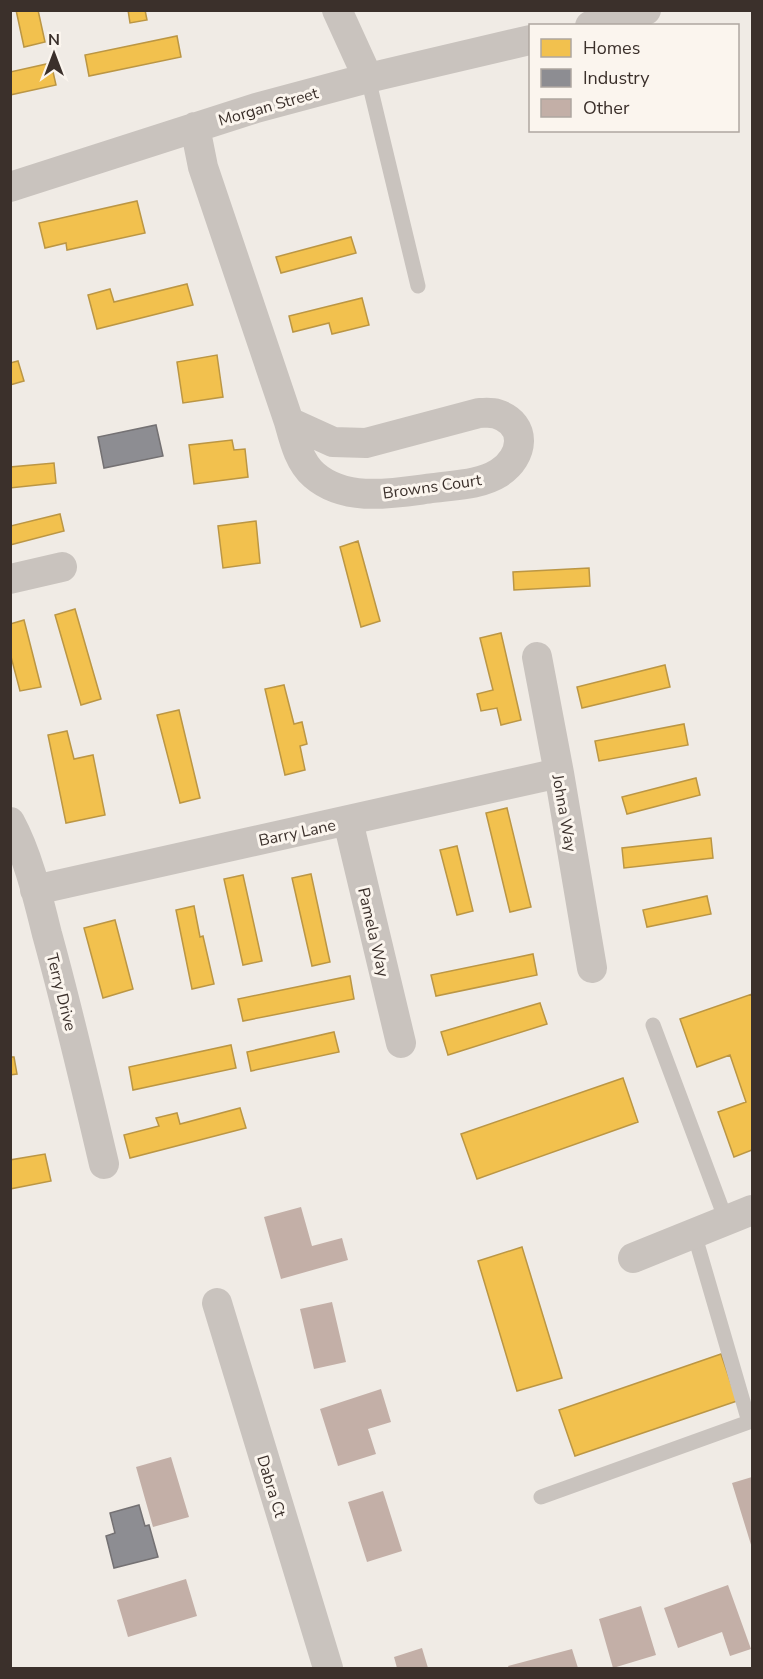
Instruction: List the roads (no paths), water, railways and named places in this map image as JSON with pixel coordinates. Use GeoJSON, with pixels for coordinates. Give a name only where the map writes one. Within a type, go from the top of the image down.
{"type":"FeatureCollection","features":[{"type":"Feature","properties":{"kind":"street"},"geometry":{"type":"LineString","coordinates":[[337,10],[368,78]]}},
{"type":"Feature","properties":{"kind":"street"},"geometry":{"type":"LineString","coordinates":[[597,24],[646,10]]}},
{"type":"Feature","properties":{"kind":"street","name":"Morgan Street"},"geometry":{"type":"LineString","coordinates":[[10,187],[256,108],[368,78],[529,40]]}},
{"type":"Feature","properties":{"kind":"street","name":"Browns Court"},"geometry":{"type":"LineString","coordinates":[[195,127],[203,167],[290,422],[294,441],[303,461],[314,475],[340,490],[385,494],[482,481],[500,473],[514,459],[520,444],[517,431],[508,419],[495,413],[479,413],[366,443],[333,442],[290,422]]}},
{"type":"Feature","properties":{"kind":"street"},"geometry":{"type":"LineString","coordinates":[[10,579],[62,567]]}},
{"type":"Feature","properties":{"kind":"street","name":"Johna Way"},"geometry":{"type":"LineString","coordinates":[[537,657],[592,968]]}},
{"type":"Feature","properties":{"kind":"street","name":"Barry Lane"},"geometry":{"type":"LineString","coordinates":[[35,890],[559,773]]}},
{"type":"Feature","properties":{"kind":"street","name":"Pamela Way"},"geometry":{"type":"LineString","coordinates":[[348,821],[401,1043]]}},
{"type":"Feature","properties":{"kind":"street","name":"Terry Drive"},"geometry":{"type":"LineString","coordinates":[[10,822],[35,890],[64,993],[104,1164]]}},
{"type":"Feature","properties":{"kind":"street"},"geometry":{"type":"LineString","coordinates":[[633,1258],[739,1215]]}},
{"type":"Feature","properties":{"kind":"street","name":"Dabra Ct"},"geometry":{"type":"LineString","coordinates":[[217,1303],[328,1668]]}},
{"type":"Feature","properties":{"kind":"lane"},"geometry":{"type":"LineString","coordinates":[[368,78],[418,286]]}},
{"type":"Feature","properties":{"kind":"lane"},"geometry":{"type":"LineString","coordinates":[[652,1025],[739,1215]]}},
{"type":"Feature","properties":{"kind":"lane"},"geometry":{"type":"LineString","coordinates":[[541,1497],[749,1422],[694,1233]]}}]}
